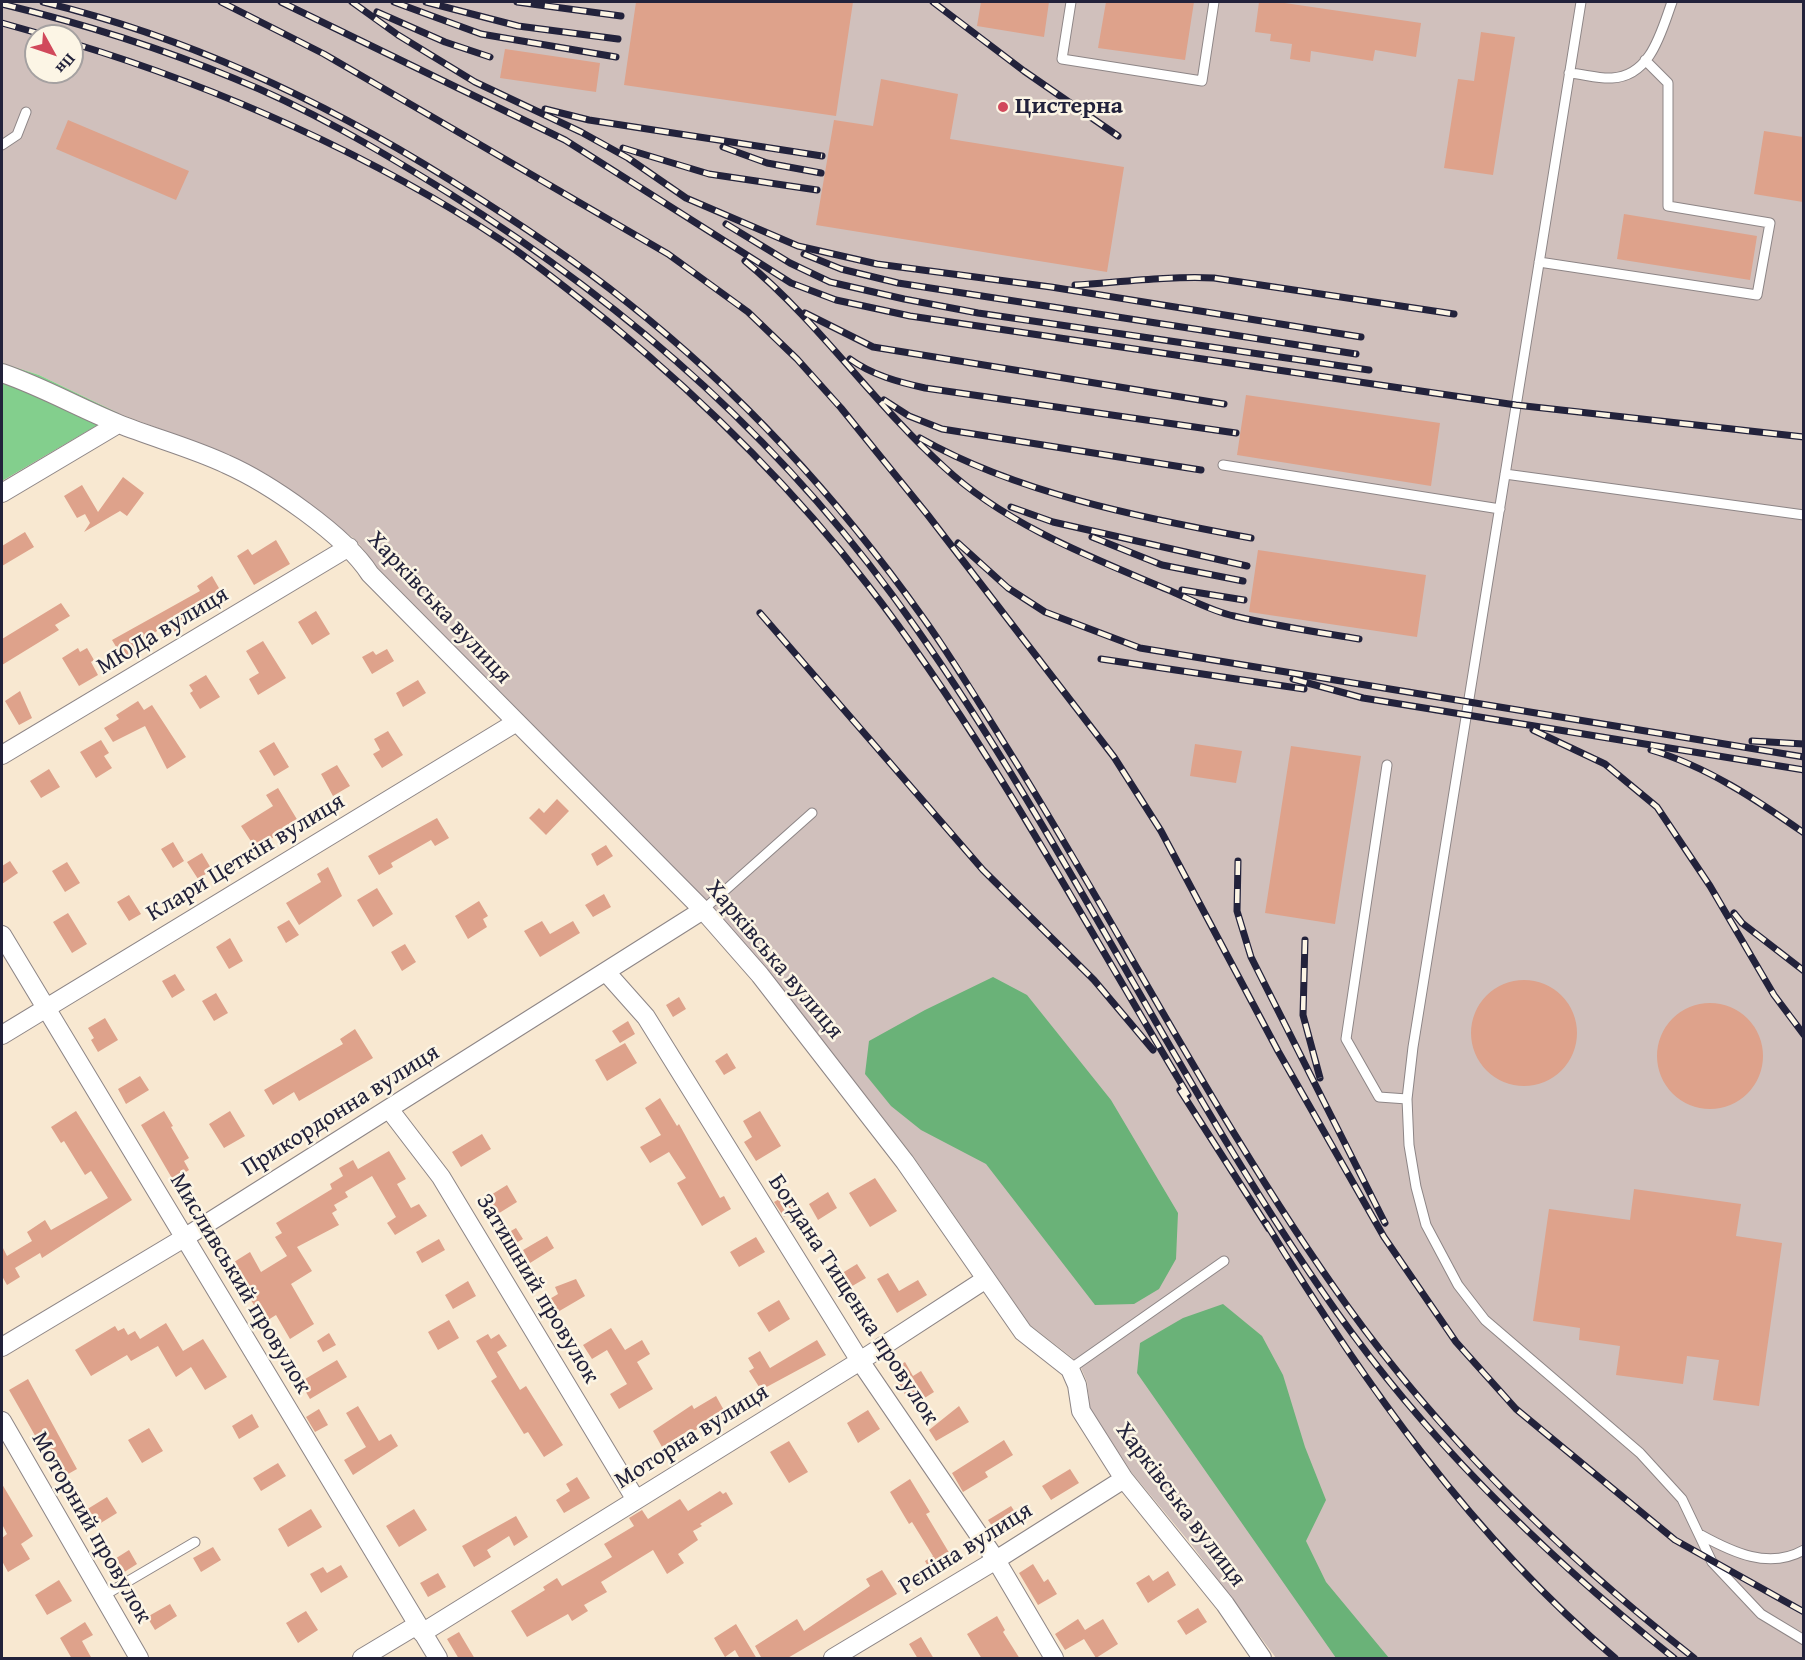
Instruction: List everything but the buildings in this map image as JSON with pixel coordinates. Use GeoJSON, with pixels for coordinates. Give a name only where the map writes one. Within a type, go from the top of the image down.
{"type":"FeatureCollection","features":[{"type":"Feature","properties":{"kind":"street","name":"Харківська вулиця"},"geometry":{"type":"LineString","coordinates":[[2,373],[35,384],[117,424],[227,464],[269,488],[349,547],[370,574],[515,723],[703,910],[814,1042],[905,1162],[1023,1332],[1070,1369],[1077,1384],[1081,1411],[1124,1479],[1225,1604],[1262,1659]]}},
{"type":"Feature","properties":{"kind":"street"},"geometry":{"type":"LineString","coordinates":[[2,493],[117,424]]}},
{"type":"Feature","properties":{"kind":"street","name":"МЮДа вулиця"},"geometry":{"type":"LineString","coordinates":[[2,755],[349,547]]}},
{"type":"Feature","properties":{"kind":"street","name":"Клари Цеткін вулиця"},"geometry":{"type":"LineString","coordinates":[[2,1035],[515,723]]}},
{"type":"Feature","properties":{"kind":"street","name":"Прикордонна вулиця"},"geometry":{"type":"LineString","coordinates":[[2,1347],[184,1238],[703,910]]}},
{"type":"Feature","properties":{"kind":"street","name":"Мисливський провулок"},"geometry":{"type":"LineString","coordinates":[[2,935],[438,1659]]}},
{"type":"Feature","properties":{"kind":"street","name":"Богдана Тищенка провулок"},"geometry":{"type":"LineString","coordinates":[[606,972],[646,1017],[860,1361],[996,1560],[1054,1659]]}},
{"type":"Feature","properties":{"kind":"street","name":"Затишний провулок"},"geometry":{"type":"LineString","coordinates":[[389,1109],[441,1177],[636,1500]]}},
{"type":"Feature","properties":{"kind":"street","name":"Моторна вулиця"},"geometry":{"type":"LineString","coordinates":[[363,1659],[420,1629],[636,1500],[860,1361],[986,1279]]}},
{"type":"Feature","properties":{"kind":"street","name":"Моторний провулок"},"geometry":{"type":"LineString","coordinates":[[2,1421],[139,1659]]}},
{"type":"Feature","properties":{"kind":"street","name":"Рєпіна вулиця"},"geometry":{"type":"LineString","coordinates":[[833,1659],[1124,1479]]}},
{"type":"Feature","properties":{"kind":"lane"},"geometry":{"type":"LineString","coordinates":[[1071,2],[1062,59],[1202,81],[1214,2]]}},
{"type":"Feature","properties":{"kind":"lane"},"geometry":{"type":"LineString","coordinates":[[1581,2],[1413,1047],[1407,1100],[1409,1145],[1416,1187],[1426,1225],[1458,1285],[1485,1320],[1640,1454],[1682,1499],[1713,1562],[1761,1614],[1803,1640]]}},
{"type":"Feature","properties":{"kind":"lane"},"geometry":{"type":"LineString","coordinates":[[1569,73],[1612,78],[1637,71],[1656,48],[1672,2]]}},
{"type":"Feature","properties":{"kind":"lane"},"geometry":{"type":"LineString","coordinates":[[1539,262],[1757,295],[1770,223],[1668,206],[1668,83],[1646,60]]}},
{"type":"Feature","properties":{"kind":"lane"},"geometry":{"type":"LineString","coordinates":[[2,145],[17,135],[26,112]]}},
{"type":"Feature","properties":{"kind":"lane"},"geometry":{"type":"LineString","coordinates":[[1224,465],[1500,509]]}},
{"type":"Feature","properties":{"kind":"lane"},"geometry":{"type":"LineString","coordinates":[[1505,474],[1803,515]]}},
{"type":"Feature","properties":{"kind":"lane"},"geometry":{"type":"LineString","coordinates":[[1387,765],[1346,1039],[1379,1097],[1407,1100]]}},
{"type":"Feature","properties":{"kind":"lane"},"geometry":{"type":"LineString","coordinates":[[703,910],[812,813]]}},
{"type":"Feature","properties":{"kind":"lane"},"geometry":{"type":"LineString","coordinates":[[1070,1369],[1224,1261]]}},
{"type":"Feature","properties":{"kind":"lane"},"geometry":{"type":"LineString","coordinates":[[1701,1535],[1732,1552],[1763,1559],[1797,1554],[1803,1550]]}},
{"type":"Feature","properties":{"kind":"lane"},"geometry":{"type":"LineString","coordinates":[[103,1596],[195,1542]]}},
{"type":"Feature","properties":{"kind":"shaded area"},"geometry":{"type":"Polygon","coordinates":[[[2,2],[1803,2],[1803,1658],[1276,1658],[1191,1544],[1132,1473],[1090,1408],[1087,1382],[1079,1363],[1030,1325],[913,1156],[767,969],[710,904],[378,568],[356,540],[266,474],[230,455],[118,413],[39,375],[2,363],[2,2]]]}},
{"type":"Feature","properties":{"kind":"green space"},"geometry":{"type":"Polygon","coordinates":[[[2,363],[39,375],[118,413],[2,481],[2,363]]]}},
{"type":"Feature","properties":{"kind":"green space"},"geometry":{"type":"Polygon","coordinates":[[[993,977],[1027,995],[1111,1100],[1178,1213],[1176,1259],[1159,1289],[1134,1304],[1095,1305],[986,1164],[921,1130],[891,1106],[865,1074],[869,1041],[925,1010],[993,977]]]}},
{"type":"Feature","properties":{"kind":"green space"},"geometry":{"type":"Polygon","coordinates":[[[1223,1304],[1262,1336],[1283,1375],[1305,1447],[1326,1500],[1306,1541],[1326,1582],[1389,1658],[1336,1658],[1137,1373],[1140,1343],[1183,1318],[1223,1304]]]}},
{"type":"Feature","properties":{"kind":"railway"},"geometry":{"type":"LineString","coordinates":[[43,2],[150,33],[253,74],[304,98],[402,151],[496,209],[585,270],[670,337],[749,411],[824,491],[859,533],[892,575],[962,675],[1062,839],[1261,1177],[1303,1243],[1385,1357],[1466,1450],[1553,1538],[1694,1658]]}},
{"type":"Feature","properties":{"kind":"railway"},"geometry":{"type":"LineString","coordinates":[[221,2],[324,54],[668,254],[748,312],[797,359],[841,408],[927,514],[1114,757],[1161,831],[1278,1051],[1384,1237],[1456,1342],[1516,1409],[1675,1540],[1804,1612]]}},
{"type":"Feature","properties":{"kind":"railway"},"geometry":{"type":"LineString","coordinates":[[281,2],[565,140],[791,283],[836,300],[910,316],[1516,405],[1804,437]]}},
{"type":"Feature","properties":{"kind":"railway"},"geometry":{"type":"LineString","coordinates":[[352,2],[398,35],[475,82],[581,132],[628,158],[686,198],[798,246],[877,264],[1051,287],[1361,337]]}},
{"type":"Feature","properties":{"kind":"railway"},"geometry":{"type":"LineString","coordinates":[[394,2],[481,34],[616,57]]}},
{"type":"Feature","properties":{"kind":"railway"},"geometry":{"type":"LineString","coordinates":[[426,2],[518,26],[618,39]]}},
{"type":"Feature","properties":{"kind":"railway"},"geometry":{"type":"LineString","coordinates":[[517,2],[621,16]]}},
{"type":"Feature","properties":{"kind":"railway"},"geometry":{"type":"LineString","coordinates":[[933,2],[1024,71],[1118,136]]}},
{"type":"Feature","properties":{"kind":"railway"},"geometry":{"type":"LineString","coordinates":[[2,4],[119,36],[205,67],[289,103],[369,145],[447,192],[581,284],[704,386],[761,441],[816,500],[867,562],[916,628],[972,711],[1025,796],[1227,1143],[1280,1228],[1372,1360],[1451,1453],[1493,1497],[1581,1580],[1674,1658]]}},
{"type":"Feature","properties":{"kind":"railway"},"geometry":{"type":"LineString","coordinates":[[377,12],[445,42],[490,57]]}},
{"type":"Feature","properties":{"kind":"railway"},"geometry":{"type":"LineString","coordinates":[[2,23],[24,29]]}},
{"type":"Feature","properties":{"kind":"railway"},"geometry":{"type":"LineString","coordinates":[[84,47],[183,81],[295,127],[350,153],[455,211],[504,242],[558,282],[646,353],[713,415],[778,480],[839,548],[912,645],[1035,835],[1188,1095]]}},
{"type":"Feature","properties":{"kind":"railway"},"geometry":{"type":"LineString","coordinates":[[545,109],[589,120],[822,156]]}},
{"type":"Feature","properties":{"kind":"railway"},"geometry":{"type":"LineString","coordinates":[[723,147],[767,163],[821,173]]}},
{"type":"Feature","properties":{"kind":"railway"},"geometry":{"type":"LineString","coordinates":[[623,148],[709,174],[817,190]]}},
{"type":"Feature","properties":{"kind":"railway"},"geometry":{"type":"LineString","coordinates":[[726,224],[790,263],[830,282],[904,299],[978,313],[1369,370]]}},
{"type":"Feature","properties":{"kind":"railway"},"geometry":{"type":"LineString","coordinates":[[804,254],[841,269],[898,283],[1356,354]]}},
{"type":"Feature","properties":{"kind":"railway"},"geometry":{"type":"LineString","coordinates":[[745,261],[822,336],[918,442],[944,467],[994,506],[1078,551],[1217,611],[1265,623],[1359,639]]}},
{"type":"Feature","properties":{"kind":"railway"},"geometry":{"type":"LineString","coordinates":[[1075,285],[1214,278],[1454,314]]}},
{"type":"Feature","properties":{"kind":"railway"},"geometry":{"type":"LineString","coordinates":[[805,313],[873,347],[1224,404]]}},
{"type":"Feature","properties":{"kind":"railway"},"geometry":{"type":"LineString","coordinates":[[850,359],[886,377],[925,388],[1236,433]]}},
{"type":"Feature","properties":{"kind":"railway"},"geometry":{"type":"LineString","coordinates":[[884,400],[909,416],[942,429],[1201,470]]}},
{"type":"Feature","properties":{"kind":"railway"},"geometry":{"type":"LineString","coordinates":[[920,438],[997,474],[1039,489],[1167,522],[1251,538]]}},
{"type":"Feature","properties":{"kind":"railway"},"geometry":{"type":"LineString","coordinates":[[1011,507],[1053,522],[1247,566]]}},
{"type":"Feature","properties":{"kind":"railway"},"geometry":{"type":"LineString","coordinates":[[1092,537],[1162,565],[1243,581]]}},
{"type":"Feature","properties":{"kind":"railway"},"geometry":{"type":"LineString","coordinates":[[958,543],[1008,588],[1045,612],[1140,648],[1804,757]]}},
{"type":"Feature","properties":{"kind":"railway"},"geometry":{"type":"LineString","coordinates":[[1182,590],[1244,600]]}},
{"type":"Feature","properties":{"kind":"railway"},"geometry":{"type":"LineString","coordinates":[[760,613],[983,870],[1094,980],[1153,1050]]}},
{"type":"Feature","properties":{"kind":"railway"},"geometry":{"type":"LineString","coordinates":[[1101,659],[1304,689]]}},
{"type":"Feature","properties":{"kind":"railway"},"geometry":{"type":"LineString","coordinates":[[1293,679],[1363,698],[1804,770]]}},
{"type":"Feature","properties":{"kind":"railway"},"geometry":{"type":"LineString","coordinates":[[1533,730],[1605,764],[1657,807],[1710,886],[1774,995],[1804,1035]]}},
{"type":"Feature","properties":{"kind":"railway"},"geometry":{"type":"LineString","coordinates":[[1752,741],[1804,744]]}},
{"type":"Feature","properties":{"kind":"railway"},"geometry":{"type":"LineString","coordinates":[[1651,750],[1692,765],[1711,775],[1749,796],[1804,833]]}},
{"type":"Feature","properties":{"kind":"railway"},"geometry":{"type":"LineString","coordinates":[[1238,861],[1237,911],[1251,957],[1385,1223]]}},
{"type":"Feature","properties":{"kind":"railway"},"geometry":{"type":"LineString","coordinates":[[1734,913],[1742,923],[1804,971]]}},
{"type":"Feature","properties":{"kind":"railway"},"geometry":{"type":"LineString","coordinates":[[1305,940],[1303,1015],[1320,1078]]}},
{"type":"Feature","properties":{"kind":"railway"},"geometry":{"type":"LineString","coordinates":[[1180,1090],[1269,1229]]}},
{"type":"Feature","properties":{"kind":"railway"},"geometry":{"type":"LineString","coordinates":[[1266,1223],[1341,1341],[1423,1455],[1514,1561],[1563,1611],[1615,1658]]}},
{"type":"Feature","properties":{"kind":"place","name":"Цистерна"},"geometry":{"type":"Point","coordinates":[1003,107]}}]}
